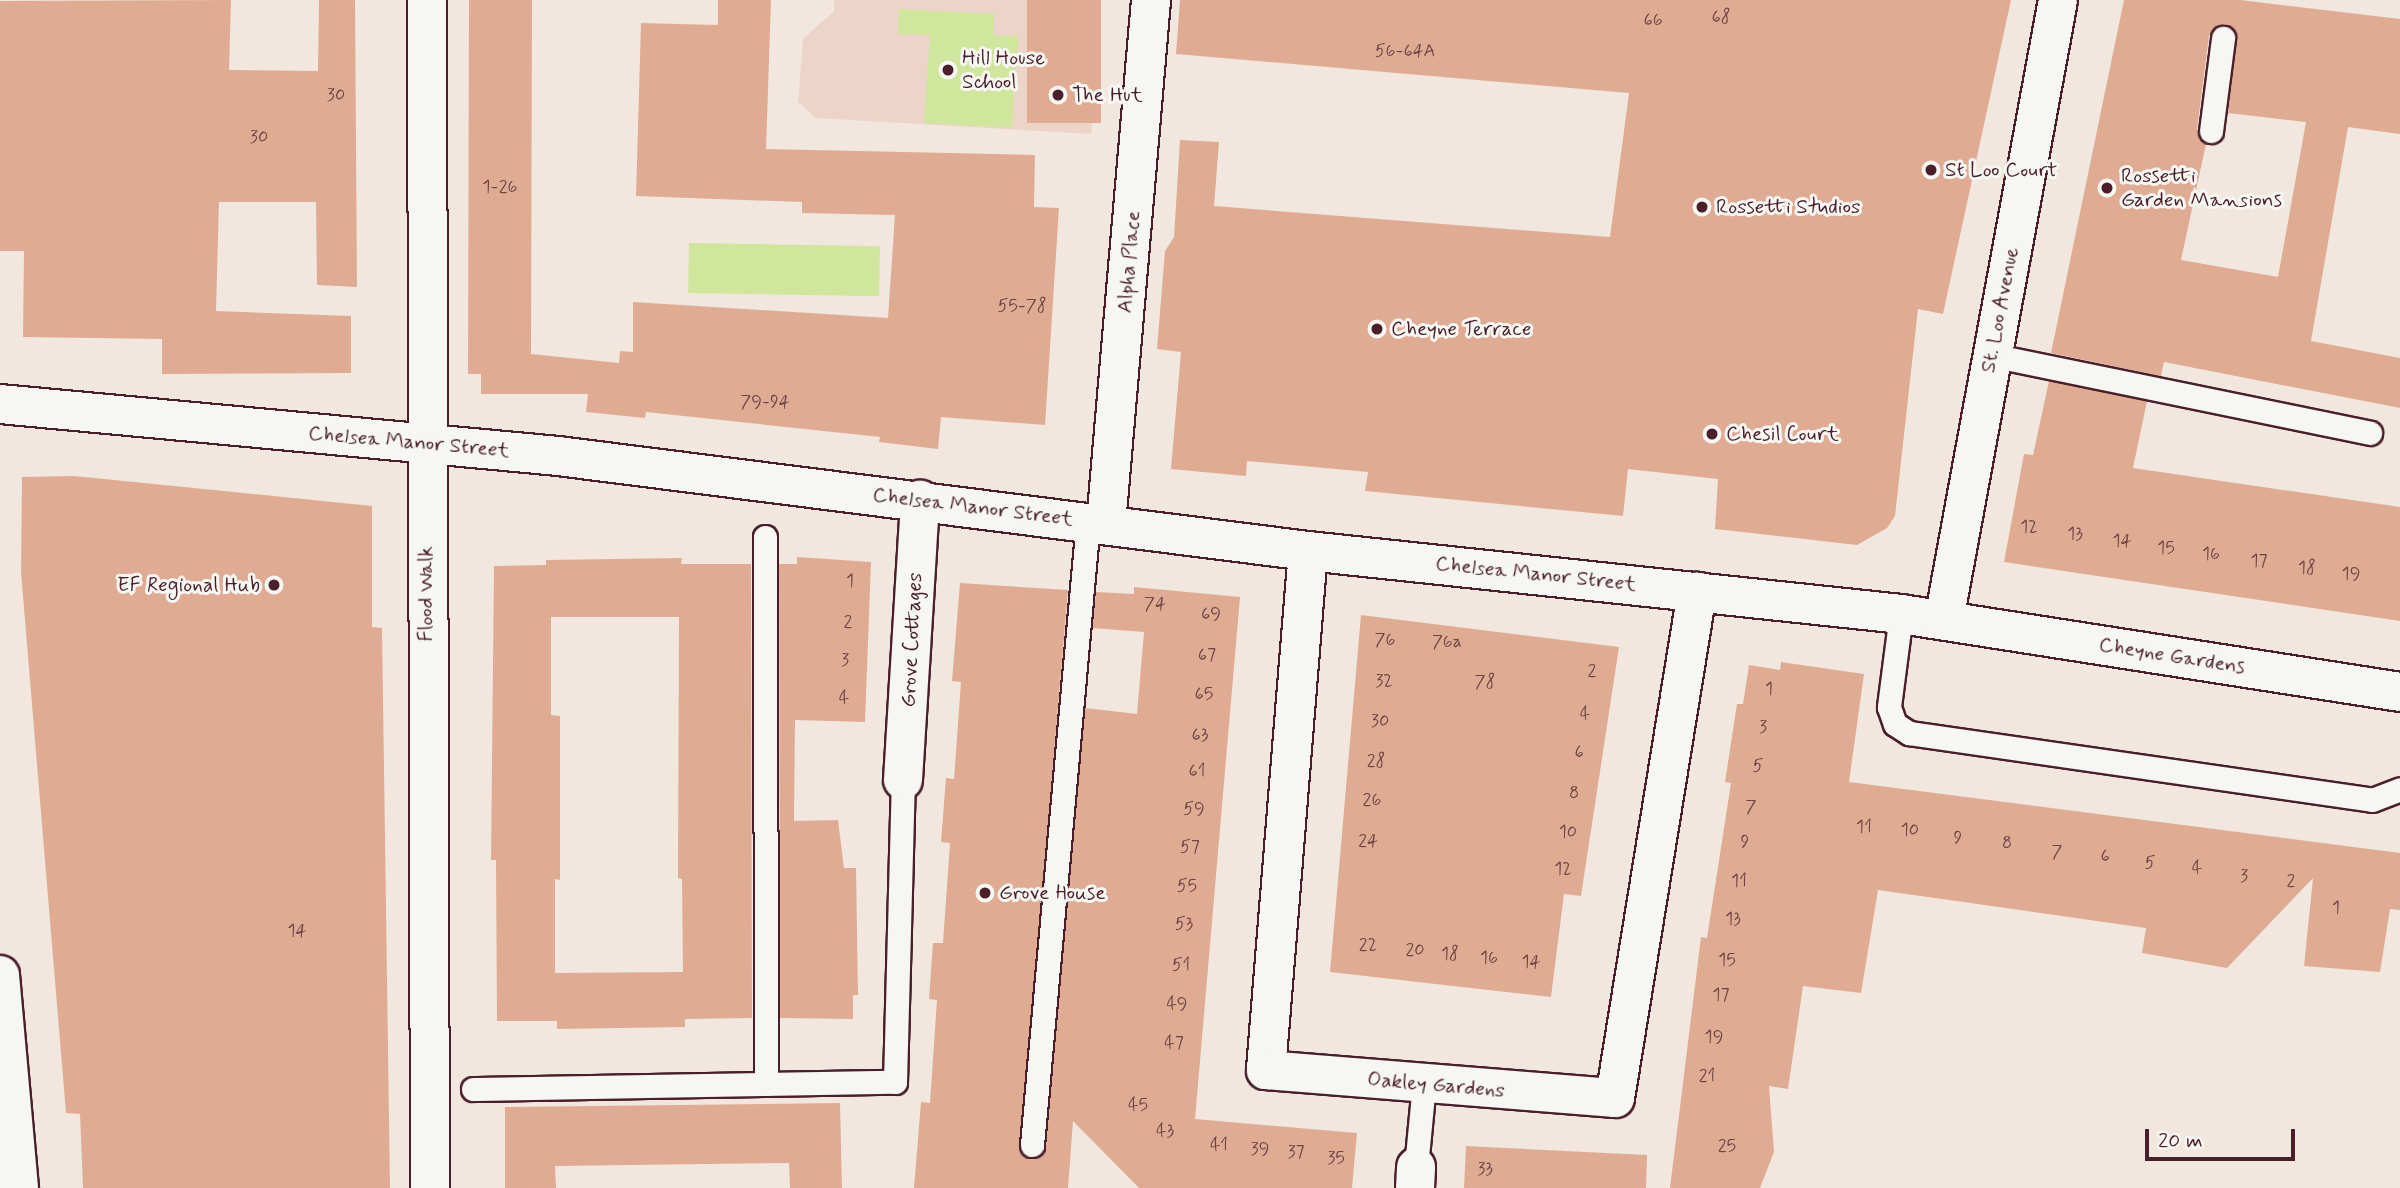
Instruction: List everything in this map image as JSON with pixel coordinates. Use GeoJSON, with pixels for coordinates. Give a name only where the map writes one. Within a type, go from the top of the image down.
{"type":"FeatureCollection","features":[{"type":"Feature","properties":{"kind":"street","name":"Flood Walk"},"geometry":{"type":"LineString","coordinates":[[427,0],[425,443],[430,1188]]}},
{"type":"Feature","properties":{"kind":"street","name":"Alpha Place"},"geometry":{"type":"LineString","coordinates":[[1097,522],[1151,0]]}},
{"type":"Feature","properties":{"kind":"street","name":"St. Loo Avenue"},"geometry":{"type":"LineString","coordinates":[[1944,620],[2058,0]]}},
{"type":"Feature","properties":{"kind":"street","name":"Chelsea Manor Street"},"geometry":{"type":"LineString","coordinates":[[0,404],[425,443],[920,500],[1308,551],[1944,620]]}},
{"type":"Feature","properties":{"kind":"street","name":"Grove Cottages"},"geometry":{"type":"LineString","coordinates":[[904,780],[920,500]]}},
{"type":"Feature","properties":{"kind":"street","name":"Oakley Gardens"},"geometry":{"type":"LineString","coordinates":[[1308,551],[1266,1070],[1615,1098],[1697,592]]}},
{"type":"Feature","properties":{"kind":"street","name":"Cheyne Gardens"},"geometry":{"type":"LineString","coordinates":[[1944,620],[2400,692]]}},
{"type":"Feature","properties":{"kind":"street"},"geometry":{"type":"LineString","coordinates":[[0,975],[19,1188]]}},
{"type":"Feature","properties":{"kind":"lane"},"geometry":{"type":"LineString","coordinates":[[2211,131],[2223,38]]}},
{"type":"Feature","properties":{"kind":"lane"},"geometry":{"type":"LineString","coordinates":[[1991,355],[2370,433]]}},
{"type":"Feature","properties":{"kind":"lane"},"geometry":{"type":"LineString","coordinates":[[1032,1145],[1097,522]]}},
{"type":"Feature","properties":{"kind":"lane"},"geometry":{"type":"LineString","coordinates":[[765,537],[766,1084]]}},
{"type":"Feature","properties":{"kind":"lane"},"geometry":{"type":"LineString","coordinates":[[1901,614],[1889,707],[1895,724],[1909,733],[2372,800],[2400,789]]}},
{"type":"Feature","properties":{"kind":"lane"},"geometry":{"type":"LineString","coordinates":[[473,1089],[895,1082],[904,780]]}},
{"type":"Feature","properties":{"kind":"lane"},"geometry":{"type":"LineString","coordinates":[[1415,1177],[1424,1084]]}},
{"type":"Feature","properties":{"kind":"shaded area","name":"Hill House School"},"geometry":{"type":"Polygon","coordinates":[[[834,0],[1101,0],[1091,134],[816,118],[798,102],[803,39],[834,11],[834,0]]]}},
{"type":"Feature","properties":{"kind":"green space"},"geometry":{"type":"Polygon","coordinates":[[[899,9],[994,14],[993,35],[1018,36],[1012,128],[924,123],[930,35],[898,34],[899,9]]]}},
{"type":"Feature","properties":{"kind":"green space"},"geometry":{"type":"Polygon","coordinates":[[[689,243],[880,246],[879,296],[688,293],[689,243]]]}},
{"type":"Feature","properties":{"kind":"building"},"geometry":{"type":"Polygon","coordinates":[[[231,0],[229,70],[318,71],[319,0],[355,0],[357,287],[317,285],[316,202],[219,202],[216,311],[351,316],[351,373],[162,374],[162,339],[23,337],[24,251],[0,251],[0,1],[231,0]]]}},
{"type":"Feature","properties":{"kind":"building"},"geometry":{"type":"Polygon","coordinates":[[[469,0],[532,0],[531,354],[619,363],[620,351],[633,352],[633,302],[888,318],[895,215],[802,213],[802,202],[636,196],[641,23],[718,25],[718,0],[771,0],[766,149],[1035,155],[1034,207],[1059,208],[1045,425],[941,417],[938,449],[879,442],[880,437],[646,412],[645,418],[586,412],[588,394],[481,394],[481,374],[468,374],[469,0]]]}},
{"type":"Feature","properties":{"kind":"building","name":"The Hut"},"geometry":{"type":"Polygon","coordinates":[[[1027,0],[1101,0],[1101,123],[1027,123],[1027,0]]]}},
{"type":"Feature","properties":{"kind":"building"},"geometry":{"type":"Polygon","coordinates":[[[1180,0],[2011,0],[1943,314],[1918,309],[1895,516],[1887,528],[1857,545],[1715,529],[1718,479],[1628,469],[1623,516],[1365,491],[1368,472],[1247,461],[1246,476],[1171,469],[1181,352],[1157,349],[1165,251],[1174,237],[1180,140],[1219,142],[1214,206],[1610,237],[1629,93],[1176,54],[1180,0]]]}},
{"type":"Feature","properties":{"kind":"building"},"geometry":{"type":"Polygon","coordinates":[[[2124,0],[2240,0],[2400,19],[2400,134],[2348,127],[2311,341],[2400,358],[2400,408],[2164,362],[2161,376],[2051,353],[2124,0]],[[2225,24],[2217,25],[2209,36],[2197,129],[2206,144],[2181,260],[2278,277],[2306,122],[2228,113],[2237,39],[2225,24]]]}},
{"type":"Feature","properties":{"kind":"building"},"geometry":{"type":"Polygon","coordinates":[[[2049,381],[2147,401],[2133,468],[2400,507],[2400,621],[2004,562],[2024,454],[2033,455],[2049,381]]]}},
{"type":"Feature","properties":{"kind":"building"},"geometry":{"type":"Polygon","coordinates":[[[74,476],[372,506],[372,627],[382,628],[390,1188],[83,1188],[80,1114],[66,1113],[21,572],[22,477],[74,476]]]}},
{"type":"Feature","properties":{"kind":"building"},"geometry":{"type":"Polygon","coordinates":[[[797,557],[871,562],[865,722],[795,720],[794,821],[838,820],[844,868],[856,868],[858,995],[853,995],[853,1019],[780,1018],[779,564],[797,564],[797,557]]]}},
{"type":"Feature","properties":{"kind":"building"},"geometry":{"type":"Polygon","coordinates":[[[682,558],[681,564],[751,564],[752,1018],[685,1019],[685,1027],[557,1029],[557,1021],[497,1021],[496,860],[491,860],[494,566],[546,565],[546,560],[682,558]],[[551,617],[551,715],[560,716],[560,880],[555,879],[555,973],[683,972],[682,879],[678,878],[679,617],[551,617]]]}},
{"type":"Feature","properties":{"kind":"building"},"geometry":{"type":"Polygon","coordinates":[[[960,583],[1068,590],[1020,1151],[1037,1158],[1046,1146],[1085,708],[1137,714],[1144,632],[1092,628],[1096,592],[1134,594],[1134,587],[1240,597],[1195,1119],[1357,1133],[1352,1188],[1139,1188],[1073,1121],[1068,1188],[914,1188],[921,1102],[930,1103],[937,1000],[929,999],[933,943],[943,943],[950,843],[941,842],[946,778],[954,779],[961,682],[952,681],[960,583]]]}},
{"type":"Feature","properties":{"kind":"building"},"geometry":{"type":"Polygon","coordinates":[[[1361,615],[1619,647],[1581,896],[1564,894],[1551,997],[1330,972],[1361,615]]]}},
{"type":"Feature","properties":{"kind":"building"},"geometry":{"type":"Polygon","coordinates":[[[1781,662],[1864,674],[1849,782],[2400,853],[2400,910],[2390,909],[2380,972],[2304,966],[2313,878],[2227,968],[2142,953],[2146,928],[1878,890],[1861,993],[1803,986],[1788,1089],[1769,1086],[1774,1152],[1760,1188],[1670,1188],[1701,937],[1707,938],[1731,783],[1725,782],[1737,704],[1743,704],[1749,665],[1780,670],[1781,662]]]}},
{"type":"Feature","properties":{"kind":"building"},"geometry":{"type":"Polygon","coordinates":[[[840,1103],[842,1188],[790,1188],[789,1163],[555,1166],[556,1188],[505,1188],[505,1107],[840,1103]]]}},
{"type":"Feature","properties":{"kind":"building"},"geometry":{"type":"Polygon","coordinates":[[[1466,1146],[1647,1155],[1646,1188],[1464,1188],[1466,1146]]]}},
{"type":"Feature","properties":{"kind":"place","name":"Hill House School"},"geometry":{"type":"Point","coordinates":[948,70]}},
{"type":"Feature","properties":{"kind":"place","name":"The Hut"},"geometry":{"type":"Point","coordinates":[1058,95]}},
{"type":"Feature","properties":{"kind":"place","name":"St Loo Court"},"geometry":{"type":"Point","coordinates":[1931,170]}},
{"type":"Feature","properties":{"kind":"place","name":"Rossetti Garden Mansions"},"geometry":{"type":"Point","coordinates":[2107,188]}},
{"type":"Feature","properties":{"kind":"place","name":"Rossetti Studios"},"geometry":{"type":"Point","coordinates":[1702,207]}},
{"type":"Feature","properties":{"kind":"place","name":"Cheyne Terrace"},"geometry":{"type":"Point","coordinates":[1377,329]}},
{"type":"Feature","properties":{"kind":"place","name":"Chesil Court"},"geometry":{"type":"Point","coordinates":[1712,434]}},
{"type":"Feature","properties":{"kind":"place","name":"EF Regional Hub"},"geometry":{"type":"Point","coordinates":[274,585]}},
{"type":"Feature","properties":{"kind":"place","name":"Grove House"},"geometry":{"type":"Point","coordinates":[985,893]}}]}
